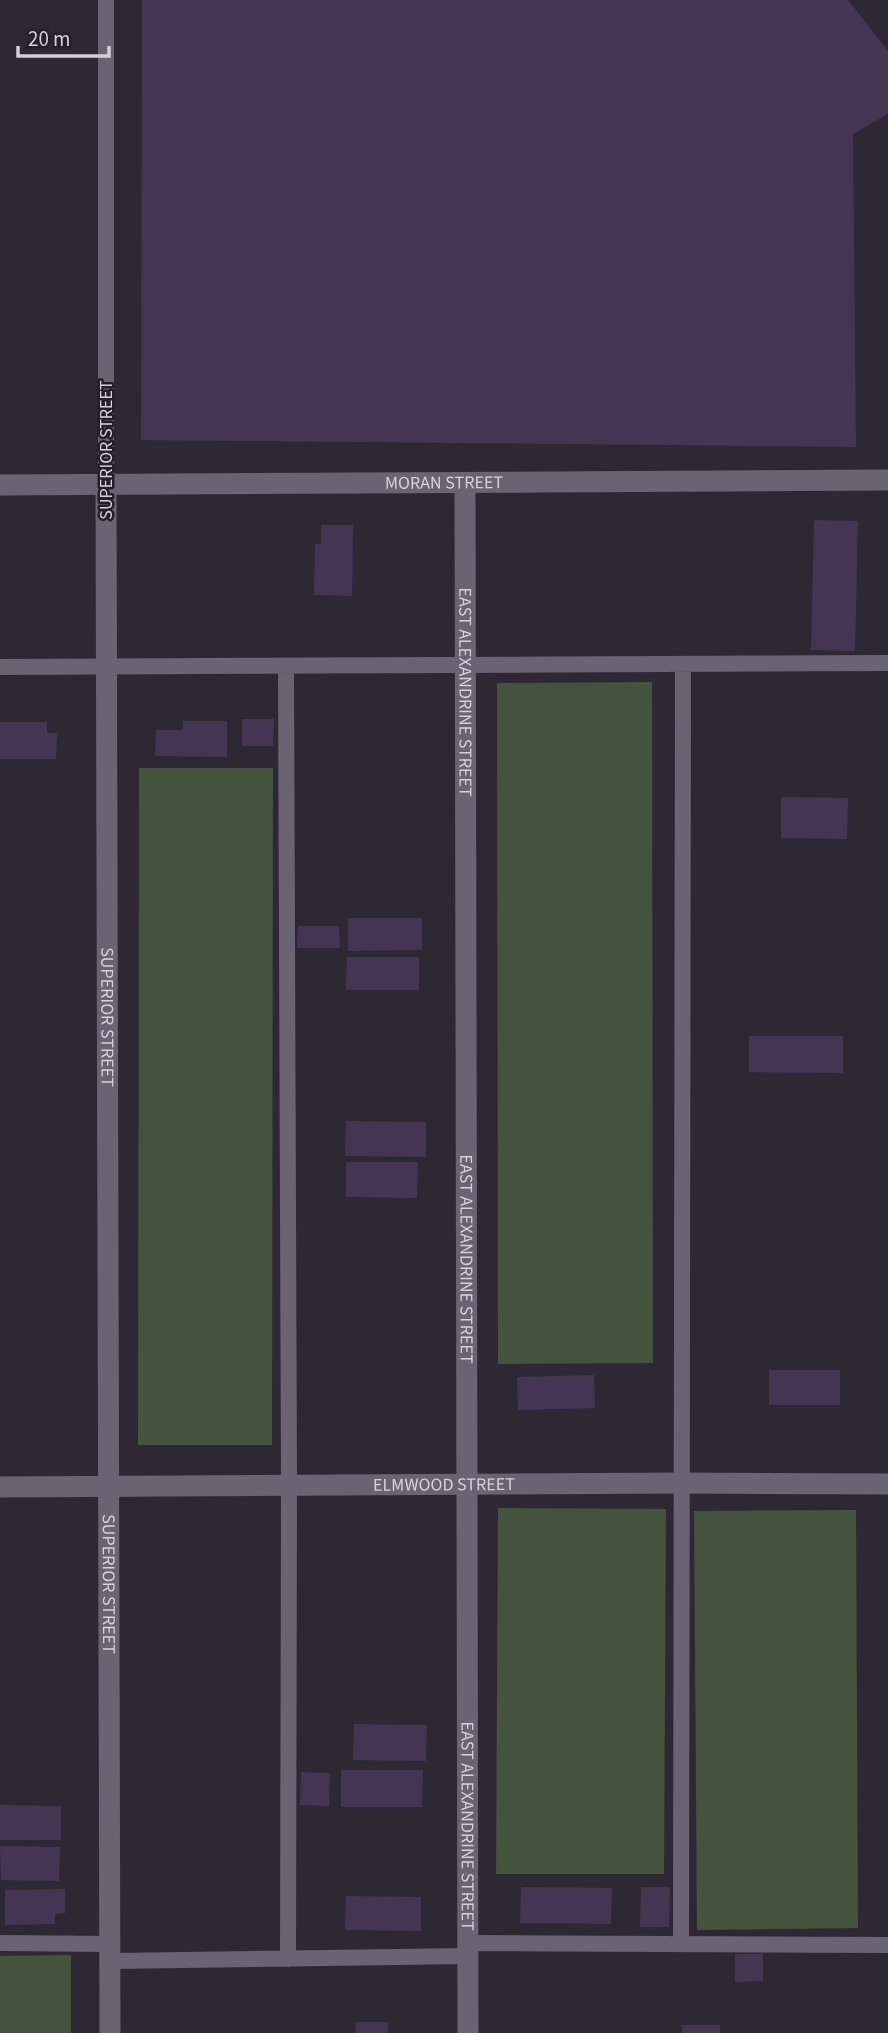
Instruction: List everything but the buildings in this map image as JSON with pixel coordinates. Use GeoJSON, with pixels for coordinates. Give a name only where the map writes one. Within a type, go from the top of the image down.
{"type":"FeatureCollection","features":[{"type":"Feature","properties":{"kind":"street","name":"MORAN STREET"},"geometry":{"type":"LineString","coordinates":[[0,485],[888,480]]}},
{"type":"Feature","properties":{"kind":"street","name":"EAST ALEXANDRINE STREET"},"geometry":{"type":"LineString","coordinates":[[465,484],[468,2033]]}},
{"type":"Feature","properties":{"kind":"street","name":"SUPERIOR STREET"},"geometry":{"type":"LineString","coordinates":[[106,485],[110,2033]]}},
{"type":"Feature","properties":{"kind":"street","name":"ELMWOOD STREET"},"geometry":{"type":"LineString","coordinates":[[0,1487],[888,1484]]}},
{"type":"Feature","properties":{"kind":"lane","name":"SUPERIOR STREET"},"geometry":{"type":"LineString","coordinates":[[106,0],[106,485]]}},
{"type":"Feature","properties":{"kind":"lane"},"geometry":{"type":"LineString","coordinates":[[0,667],[888,663]]}},
{"type":"Feature","properties":{"kind":"lane"},"geometry":{"type":"LineString","coordinates":[[681,1942],[683,665]]}},
{"type":"Feature","properties":{"kind":"lane"},"geometry":{"type":"LineString","coordinates":[[286,666],[288,1959]]}},
{"type":"Feature","properties":{"kind":"lane"},"geometry":{"type":"LineString","coordinates":[[0,1943],[110,1952],[288,1959],[681,1942],[888,1945]]}},
{"type":"Feature","properties":{"kind":"green space"},"geometry":{"type":"Polygon","coordinates":[[[652,682],[653,1363],[498,1364],[497,683],[652,682]]]}},
{"type":"Feature","properties":{"kind":"green space"},"geometry":{"type":"Polygon","coordinates":[[[139,768],[273,768],[272,1445],[138,1445],[139,768]]]}},
{"type":"Feature","properties":{"kind":"green space"},"geometry":{"type":"Polygon","coordinates":[[[498,1508],[666,1509],[664,1874],[496,1874],[498,1508]]]}},
{"type":"Feature","properties":{"kind":"green space"},"geometry":{"type":"Polygon","coordinates":[[[856,1510],[858,1928],[697,1930],[694,1511],[856,1510]]]}},
{"type":"Feature","properties":{"kind":"green space"},"geometry":{"type":"Polygon","coordinates":[[[71,1955],[71,2033],[0,2033],[0,1956],[71,1955]]]}}]}
